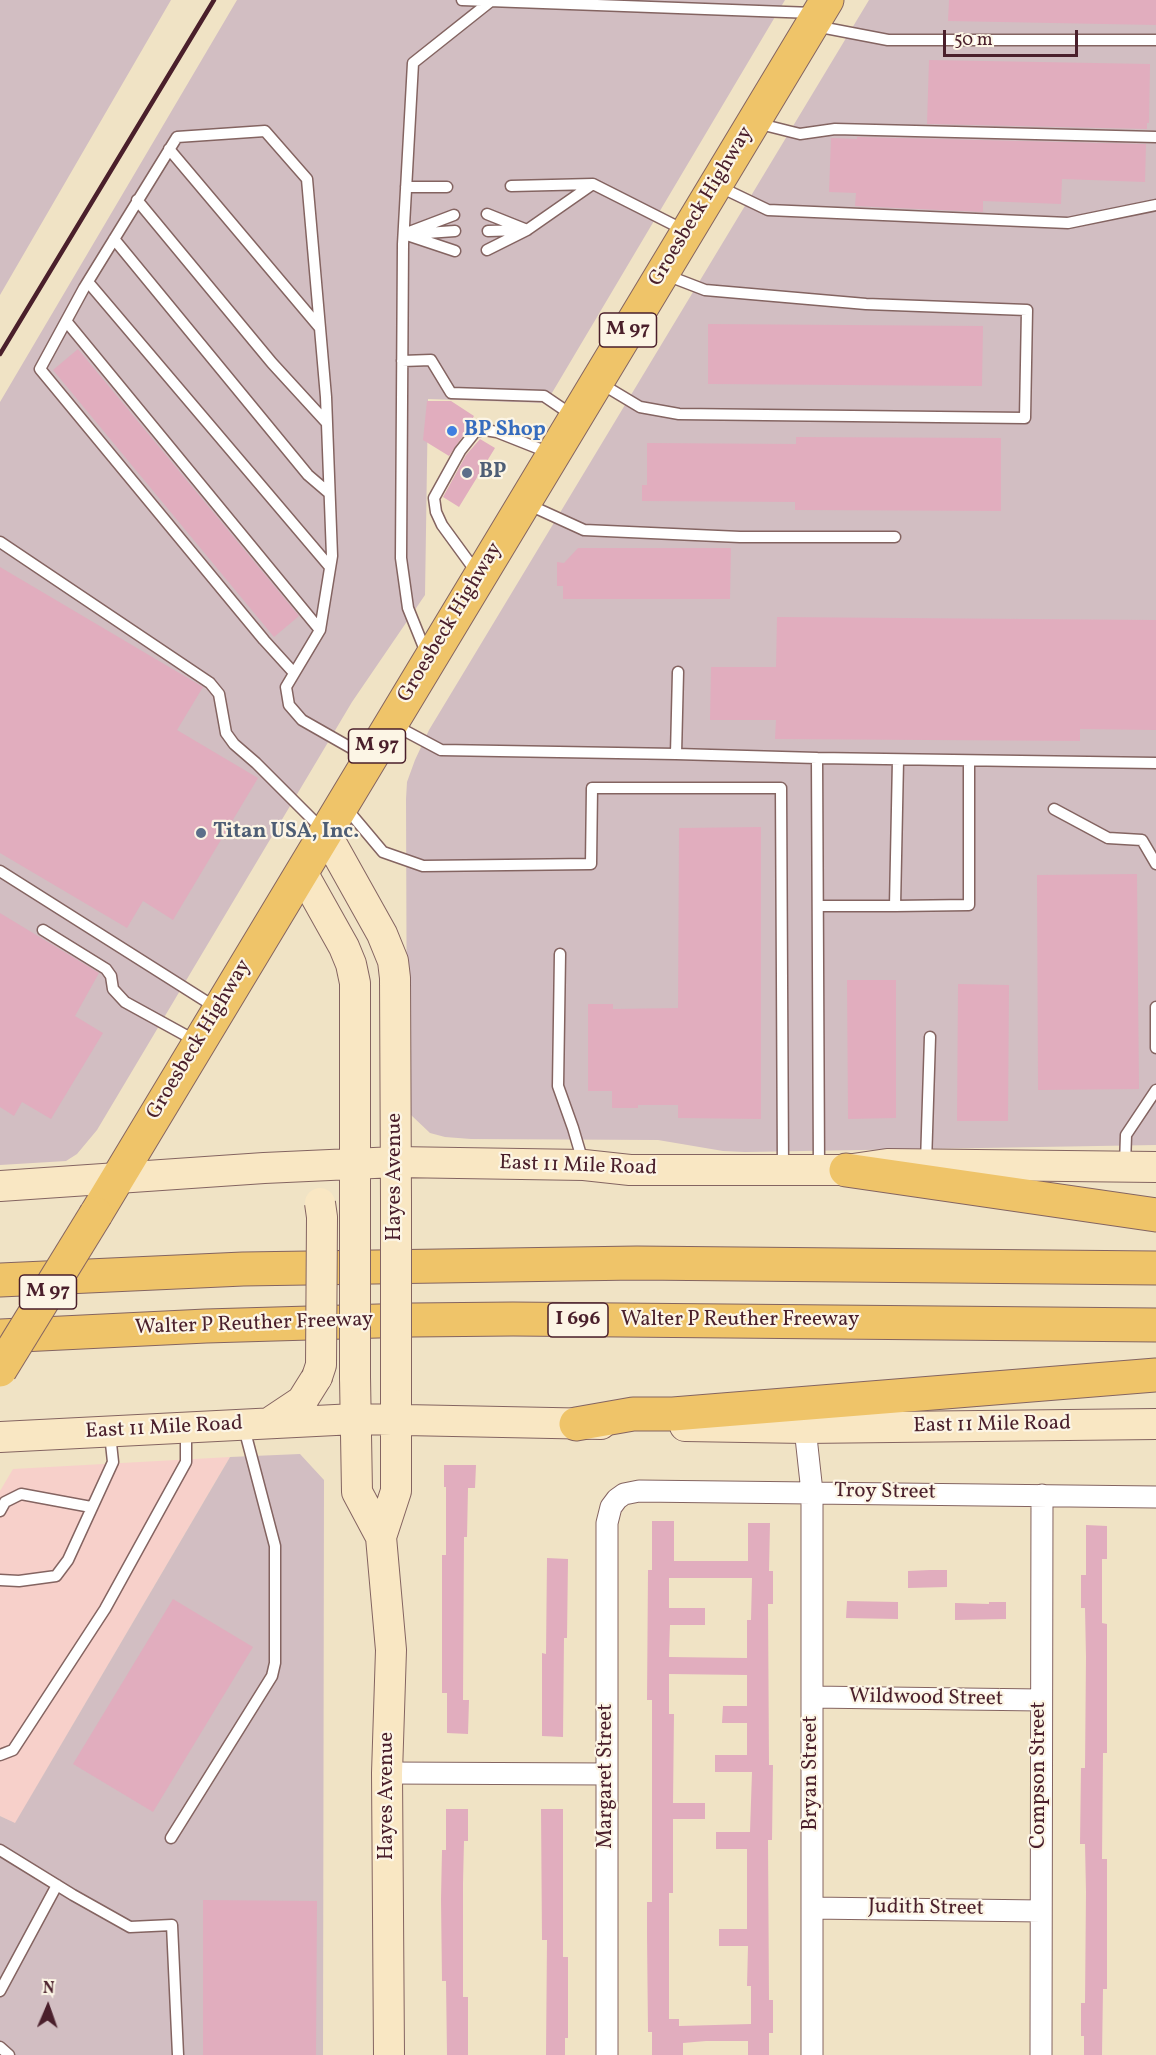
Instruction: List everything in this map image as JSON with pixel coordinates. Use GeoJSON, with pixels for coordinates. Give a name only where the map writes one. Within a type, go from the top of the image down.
{"type":"FeatureCollection","features":[{"type":"Feature","properties":{"kind":"main road","name":"Groesbeck Highway"},"geometry":{"type":"LineString","coordinates":[[0,1370],[119,1177],[819,13]]}},
{"type":"Feature","properties":{"kind":"main road","name":"Hayes Avenue"},"geometry":{"type":"LineString","coordinates":[[325,832],[382,934],[393,961],[395,978],[396,1491],[381,1537]]}},
{"type":"Feature","properties":{"kind":"main road","name":"Hayes Avenue"},"geometry":{"type":"LineString","coordinates":[[302,872],[344,947],[355,983],[357,1492],[381,1537],[391,1650],[387,1773],[389,2055]]}},
{"type":"Feature","properties":{"kind":"main road","name":"East 11 Mile Road"},"geometry":{"type":"LineString","coordinates":[[0,1186],[396,1162],[584,1165],[630,1170],[833,1170],[887,1164],[1156,1167]]}},
{"type":"Feature","properties":{"kind":"main road"},"geometry":{"type":"LineString","coordinates":[[256,1424],[302,1401],[317,1377],[321,1365],[322,1217],[320,1203],[316,1193],[309,1185],[287,1167]]}},
{"type":"Feature","properties":{"kind":"main road"},"geometry":{"type":"LineString","coordinates":[[833,1170],[1156,1215]]}},
{"type":"Feature","properties":{"kind":"main road"},"geometry":{"type":"LineString","coordinates":[[0,1280],[243,1269],[637,1263],[1156,1268]]}},
{"type":"Feature","properties":{"kind":"main road","name":"Walter P Reuther Freeway"},"geometry":{"type":"LineString","coordinates":[[0,1336],[194,1326],[424,1320],[1156,1325]]}},
{"type":"Feature","properties":{"kind":"main road"},"geometry":{"type":"LineString","coordinates":[[576,1424],[633,1414],[673,1414],[1156,1375]]}},
{"type":"Feature","properties":{"kind":"main road","name":"East 11 Mile Road"},"geometry":{"type":"LineString","coordinates":[[0,1437],[355,1419],[805,1428],[1156,1424]]}},
{"type":"Feature","properties":{"kind":"street","name":"Bryan Street"},"geometry":{"type":"LineString","coordinates":[[805,1428],[812,1492],[812,2055]]}},
{"type":"Feature","properties":{"kind":"street","name":"Troy Street"},"geometry":{"type":"LineString","coordinates":[[617,1500],[631,1491],[1156,1497]]}},
{"type":"Feature","properties":{"kind":"street","name":"Compson Street"},"geometry":{"type":"LineString","coordinates":[[1041,2055],[1042,1495]]}},
{"type":"Feature","properties":{"kind":"street","name":"Margaret Street"},"geometry":{"type":"LineString","coordinates":[[607,2055],[607,1523],[611,1507],[617,1500]]}},
{"type":"Feature","properties":{"kind":"street","name":"Wildwood Street"},"geometry":{"type":"LineString","coordinates":[[812,1697],[1040,1700]]}},
{"type":"Feature","properties":{"kind":"street"},"geometry":{"type":"LineString","coordinates":[[387,1773],[607,1774]]}},
{"type":"Feature","properties":{"kind":"street","name":"Judith Street"},"geometry":{"type":"LineString","coordinates":[[812,1908],[1041,1911]]}},
{"type":"Feature","properties":{"kind":"lane"},"geometry":{"type":"LineString","coordinates":[[462,0],[819,13],[888,40],[1156,40]]}},
{"type":"Feature","properties":{"kind":"lane"},"geometry":{"type":"LineString","coordinates":[[429,660],[408,608],[401,558],[404,234],[413,63],[491,1]]}},
{"type":"Feature","properties":{"kind":"lane"},"geometry":{"type":"LineString","coordinates":[[753,123],[801,134],[836,129],[1156,137]]}},
{"type":"Feature","properties":{"kind":"lane"},"geometry":{"type":"LineString","coordinates":[[294,673],[264,640],[40,369],[88,282],[177,136],[265,131],[307,179],[327,423],[332,556],[320,630],[286,687],[289,705],[302,720],[370,758]]}},
{"type":"Feature","properties":{"kind":"lane"},"geometry":{"type":"LineString","coordinates":[[169,149],[320,327]]}},
{"type":"Feature","properties":{"kind":"lane"},"geometry":{"type":"LineString","coordinates":[[487,249],[526,230],[593,184]]}},
{"type":"Feature","properties":{"kind":"lane"},"geometry":{"type":"LineString","coordinates":[[511,186],[593,184],[687,231]]}},
{"type":"Feature","properties":{"kind":"lane"},"geometry":{"type":"LineString","coordinates":[[715,185],[768,210],[852,214],[1068,223],[1156,205]]}},
{"type":"Feature","properties":{"kind":"lane"},"geometry":{"type":"LineString","coordinates":[[406,187],[447,187]]}},
{"type":"Feature","properties":{"kind":"lane"},"geometry":{"type":"LineString","coordinates":[[137,200],[272,363],[327,423]]}},
{"type":"Feature","properties":{"kind":"lane"},"geometry":{"type":"LineString","coordinates":[[404,234],[454,214]]}},
{"type":"Feature","properties":{"kind":"lane"},"geometry":{"type":"LineString","coordinates":[[488,214],[526,230]]}},
{"type":"Feature","properties":{"kind":"lane"},"geometry":{"type":"LineString","coordinates":[[488,231],[526,230]]}},
{"type":"Feature","properties":{"kind":"lane"},"geometry":{"type":"LineString","coordinates":[[404,234],[455,231]]}},
{"type":"Feature","properties":{"kind":"lane"},"geometry":{"type":"LineString","coordinates":[[404,234],[455,251]]}},
{"type":"Feature","properties":{"kind":"lane"},"geometry":{"type":"LineString","coordinates":[[114,239],[308,475],[329,493]]}},
{"type":"Feature","properties":{"kind":"lane"},"geometry":{"type":"LineString","coordinates":[[597,381],[640,407],[679,414],[1025,418],[1027,310],[866,304],[705,290],[662,273]]}},
{"type":"Feature","properties":{"kind":"lane"},"geometry":{"type":"LineString","coordinates":[[88,282],[330,567]]}},
{"type":"Feature","properties":{"kind":"lane"},"geometry":{"type":"LineString","coordinates":[[66,321],[320,630]]}},
{"type":"Feature","properties":{"kind":"lane"},"geometry":{"type":"LineString","coordinates":[[402,361],[431,360],[451,393],[544,396],[575,417]]}},
{"type":"Feature","properties":{"kind":"lane"},"geometry":{"type":"LineString","coordinates":[[479,576],[442,525],[436,512],[434,498],[460,451],[475,432],[485,430],[497,432],[553,454]]}},
{"type":"Feature","properties":{"kind":"lane"},"geometry":{"type":"LineString","coordinates":[[524,503],[584,530],[740,537],[895,537]]}},
{"type":"Feature","properties":{"kind":"lane"},"geometry":{"type":"LineString","coordinates":[[0,542],[210,683],[219,694],[226,733],[234,744],[325,832]]}},
{"type":"Feature","properties":{"kind":"lane"},"geometry":{"type":"LineString","coordinates":[[676,754],[678,672]]}},
{"type":"Feature","properties":{"kind":"lane"},"geometry":{"type":"LineString","coordinates":[[391,723],[441,750],[1156,763]]}},
{"type":"Feature","properties":{"kind":"lane"},"geometry":{"type":"LineString","coordinates":[[818,758],[818,906],[833,1170]]}},
{"type":"Feature","properties":{"kind":"lane"},"geometry":{"type":"LineString","coordinates":[[896,906],[898,760]]}},
{"type":"Feature","properties":{"kind":"lane"},"geometry":{"type":"LineString","coordinates":[[818,906],[969,905],[969,761]]}},
{"type":"Feature","properties":{"kind":"lane"},"geometry":{"type":"LineString","coordinates":[[342,804],[383,852],[423,866],[591,864],[592,788],[781,788],[783,1170]]}},
{"type":"Feature","properties":{"kind":"lane"},"geometry":{"type":"LineString","coordinates":[[1054,809],[1108,838],[1142,840],[1156,864]]}},
{"type":"Feature","properties":{"kind":"lane"},"geometry":{"type":"LineString","coordinates":[[0,871],[219,1009]]}},
{"type":"Feature","properties":{"kind":"lane"},"geometry":{"type":"LineString","coordinates":[[43,930],[106,969],[111,976],[113,989],[125,1002],[199,1042]]}},
{"type":"Feature","properties":{"kind":"lane"},"geometry":{"type":"LineString","coordinates":[[560,954],[558,1086],[584,1165]]}},
{"type":"Feature","properties":{"kind":"lane"},"geometry":{"type":"LineString","coordinates":[[1156,1007],[1156,1048]]}},
{"type":"Feature","properties":{"kind":"lane"},"geometry":{"type":"LineString","coordinates":[[926,1165],[930,1037]]}},
{"type":"Feature","properties":{"kind":"lane"},"geometry":{"type":"LineString","coordinates":[[1125,1167],[1126,1135],[1156,1090]]}},
{"type":"Feature","properties":{"kind":"lane"},"geometry":{"type":"LineString","coordinates":[[171,1839],[272,1676],[275,1663],[275,1546],[256,1424]]}},
{"type":"Feature","properties":{"kind":"lane"},"geometry":{"type":"LineString","coordinates":[[0,1755],[13,1750],[105,1609],[186,1462],[186,1428]]}},
{"type":"Feature","properties":{"kind":"lane"},"geometry":{"type":"LineString","coordinates":[[0,1580],[19,1581],[56,1576],[68,1560],[113,1462],[110,1431]]}},
{"type":"Feature","properties":{"kind":"lane"},"geometry":{"type":"LineString","coordinates":[[0,1511],[5,1502],[21,1494],[91,1507]]}},
{"type":"Feature","properties":{"kind":"lane"},"geometry":{"type":"LineString","coordinates":[[0,1850],[130,1927],[172,1925],[177,2055]]}},
{"type":"Feature","properties":{"kind":"lane"},"geometry":{"type":"LineString","coordinates":[[0,1990],[57,1885]]}},
{"type":"Feature","properties":{"kind":"lane"},"geometry":{"type":"LineString","coordinates":[[0,2048],[9,2055]]}},
{"type":"Feature","properties":{"kind":"shaded area"},"geometry":{"type":"Polygon","coordinates":[[[0,0],[171,0],[0,295],[0,0]]]}},
{"type":"Feature","properties":{"kind":"shaded area"},"geometry":{"type":"Polygon","coordinates":[[[237,0],[785,0],[546,403],[428,399],[425,595],[352,702],[97,1130],[77,1154],[66,1161],[0,1165],[0,402],[237,0]]]}},
{"type":"Feature","properties":{"kind":"shaded area"},"geometry":{"type":"Polygon","coordinates":[[[869,0],[1156,0],[1156,1145],[745,1152],[723,1151],[658,1140],[471,1139],[430,1133],[411,1115],[407,1095],[406,799],[407,782],[415,760],[429,730],[869,0]]]}},
{"type":"Feature","properties":{"kind":"shaded area"},"geometry":{"type":"Polygon","coordinates":[[[300,1454],[324,1480],[323,2055],[0,2055],[0,1816],[15,1823],[230,1457],[300,1454]]]}},
{"type":"Feature","properties":{"kind":"shaded area"},"geometry":{"type":"Polygon","coordinates":[[[230,1457],[15,1824],[0,1816],[0,1491],[13,1469],[230,1457]]]}},
{"type":"Feature","properties":{"kind":"building"},"geometry":{"type":"Polygon","coordinates":[[[949,0],[1156,0],[1156,25],[948,21],[949,0]]]}},
{"type":"Feature","properties":{"kind":"building"},"geometry":{"type":"Polygon","coordinates":[[[929,60],[1150,64],[1149,123],[1147,123],[1147,129],[927,124],[929,60]]]}},
{"type":"Feature","properties":{"kind":"building"},"geometry":{"type":"Polygon","coordinates":[[[857,137],[1146,144],[1145,182],[1062,179],[1061,204],[983,201],[983,212],[855,206],[856,193],[829,192],[831,138],[857,139],[857,137]]]}},
{"type":"Feature","properties":{"kind":"building"},"geometry":{"type":"Polygon","coordinates":[[[708,324],[983,326],[982,386],[708,384],[708,324]]]}},
{"type":"Feature","properties":{"kind":"building"},"geometry":{"type":"Polygon","coordinates":[[[78,349],[299,616],[274,637],[53,370],[78,349]]]}},
{"type":"Feature","properties":{"kind":"building"},"geometry":{"type":"Polygon","coordinates":[[[427,401],[451,401],[474,416],[449,456],[423,440],[427,401]]]}},
{"type":"Feature","properties":{"kind":"building"},"geometry":{"type":"Polygon","coordinates":[[[796,437],[1001,438],[1001,511],[795,510],[795,502],[642,501],[642,485],[647,485],[647,443],[796,444],[796,437]]]}},
{"type":"Feature","properties":{"kind":"building"},"geometry":{"type":"Polygon","coordinates":[[[480,439],[495,448],[459,507],[443,497],[466,455],[480,439]]]}},
{"type":"Feature","properties":{"kind":"building"},"geometry":{"type":"Polygon","coordinates":[[[578,548],[731,548],[730,599],[563,599],[563,586],[557,586],[557,562],[564,563],[578,548]]]}},
{"type":"Feature","properties":{"kind":"building"},"geometry":{"type":"Polygon","coordinates":[[[0,567],[203,687],[177,730],[258,778],[173,920],[143,901],[127,928],[0,853],[0,567]]]}},
{"type":"Feature","properties":{"kind":"building"},"geometry":{"type":"Polygon","coordinates":[[[777,617],[1156,620],[1156,730],[1080,729],[1080,741],[775,739],[776,720],[710,720],[711,667],[776,667],[777,617]]]}},
{"type":"Feature","properties":{"kind":"building"},"geometry":{"type":"Polygon","coordinates":[[[761,827],[761,1119],[678,1118],[678,1105],[638,1105],[638,1108],[612,1108],[612,1091],[588,1091],[588,1004],[613,1004],[613,1009],[678,1008],[679,828],[761,827]]]}},
{"type":"Feature","properties":{"kind":"building"},"geometry":{"type":"Polygon","coordinates":[[[1137,874],[1139,1089],[1038,1090],[1037,875],[1137,874]]]}},
{"type":"Feature","properties":{"kind":"building"},"geometry":{"type":"Polygon","coordinates":[[[0,913],[99,973],[75,1016],[103,1033],[51,1119],[22,1102],[14,1116],[0,1107],[0,913]]]}},
{"type":"Feature","properties":{"kind":"building"},"geometry":{"type":"Polygon","coordinates":[[[847,980],[896,980],[896,1118],[848,1119],[847,980]]]}},
{"type":"Feature","properties":{"kind":"building"},"geometry":{"type":"Polygon","coordinates":[[[958,984],[1009,985],[1008,1121],[957,1121],[958,984]]]}},
{"type":"Feature","properties":{"kind":"building"},"geometry":{"type":"Polygon","coordinates":[[[444,1465],[476,1465],[475,1488],[468,1488],[467,1537],[464,1537],[463,1700],[469,1700],[468,1734],[447,1733],[447,1693],[442,1693],[442,1555],[446,1555],[444,1465]]]}},
{"type":"Feature","properties":{"kind":"building"},"geometry":{"type":"Polygon","coordinates":[[[652,1521],[674,1521],[674,1561],[748,1561],[748,1523],[770,1523],[769,1571],[773,1571],[773,1604],[768,1604],[769,1765],[773,1765],[772,1840],[768,1840],[769,2000],[773,2000],[773,2033],[769,2033],[769,2055],[748,2055],[748,2041],[706,2041],[683,2043],[683,2055],[652,2055],[652,2032],[648,2032],[647,1902],[652,1902],[652,1700],[647,1700],[648,1570],[652,1570],[652,1521]],[[669,1578],[669,1608],[705,1608],[705,1625],[670,1625],[669,1657],[747,1658],[747,1620],[751,1620],[752,1578],[669,1578]],[[669,1674],[669,1714],[674,1714],[673,1803],[705,1803],[705,1819],[673,1819],[673,1893],[669,1893],[669,2019],[679,2019],[679,2026],[751,2024],[751,1986],[747,1986],[748,1946],[719,1946],[719,1929],[747,1929],[747,1849],[716,1849],[716,1832],[750,1832],[752,1772],[715,1772],[715,1755],[747,1755],[747,1723],[722,1723],[723,1706],[747,1706],[747,1675],[669,1674]]]}},
{"type":"Feature","properties":{"kind":"building"},"geometry":{"type":"Polygon","coordinates":[[[1086,1525],[1107,1526],[1107,1559],[1102,1559],[1102,1623],[1107,1624],[1107,1753],[1103,1753],[1102,1859],[1107,1859],[1107,1989],[1103,1989],[1102,2055],[1084,2055],[1084,2036],[1081,2036],[1081,2003],[1085,2003],[1085,1844],[1080,1844],[1081,1768],[1085,1768],[1086,1657],[1085,1608],[1081,1608],[1081,1575],[1086,1575],[1086,1525]]]}},
{"type":"Feature","properties":{"kind":"building"},"geometry":{"type":"Polygon","coordinates":[[[547,1558],[568,1559],[563,1737],[542,1736],[542,1653],[546,1654],[547,1558]]]}},
{"type":"Feature","properties":{"kind":"building"},"geometry":{"type":"Polygon","coordinates":[[[947,1570],[947,1587],[908,1588],[908,1571],[947,1570]]]}},
{"type":"Feature","properties":{"kind":"building"},"geometry":{"type":"Polygon","coordinates":[[[173,1599],[253,1647],[153,1812],[73,1764],[173,1599]]]}},
{"type":"Feature","properties":{"kind":"building"},"geometry":{"type":"Polygon","coordinates":[[[847,1601],[898,1602],[898,1619],[846,1618],[847,1601]]]}},
{"type":"Feature","properties":{"kind":"building"},"geometry":{"type":"Polygon","coordinates":[[[989,1602],[1006,1602],[1006,1619],[955,1620],[955,1603],[989,1604],[989,1602]]]}},
{"type":"Feature","properties":{"kind":"building"},"geometry":{"type":"Polygon","coordinates":[[[446,1809],[468,1809],[468,1841],[464,1841],[463,1997],[468,1997],[468,2055],[447,2055],[446,1981],[442,1981],[441,1899],[442,1850],[446,1850],[446,1809]]]}},
{"type":"Feature","properties":{"kind":"building"},"geometry":{"type":"Polygon","coordinates":[[[541,1809],[563,1809],[563,1957],[568,1957],[568,2038],[565,2038],[565,2055],[546,2055],[547,1940],[542,1940],[541,1809]]]}},
{"type":"Feature","properties":{"kind":"building"},"geometry":{"type":"Polygon","coordinates":[[[203,1900],[317,1901],[316,2055],[203,2055],[203,1900]]]}},
{"type":"Feature","properties":{"kind":"railway"},"geometry":{"type":"LineString","coordinates":[[0,354],[214,0]]}},
{"type":"Feature","properties":{"kind":"place","name":"BP Shop"},"geometry":{"type":"Point","coordinates":[452,431]}},
{"type":"Feature","properties":{"kind":"place","name":"BP"},"geometry":{"type":"Point","coordinates":[467,473]}},
{"type":"Feature","properties":{"kind":"place","name":"Titan USA, Inc."},"geometry":{"type":"Point","coordinates":[201,833]}}]}
